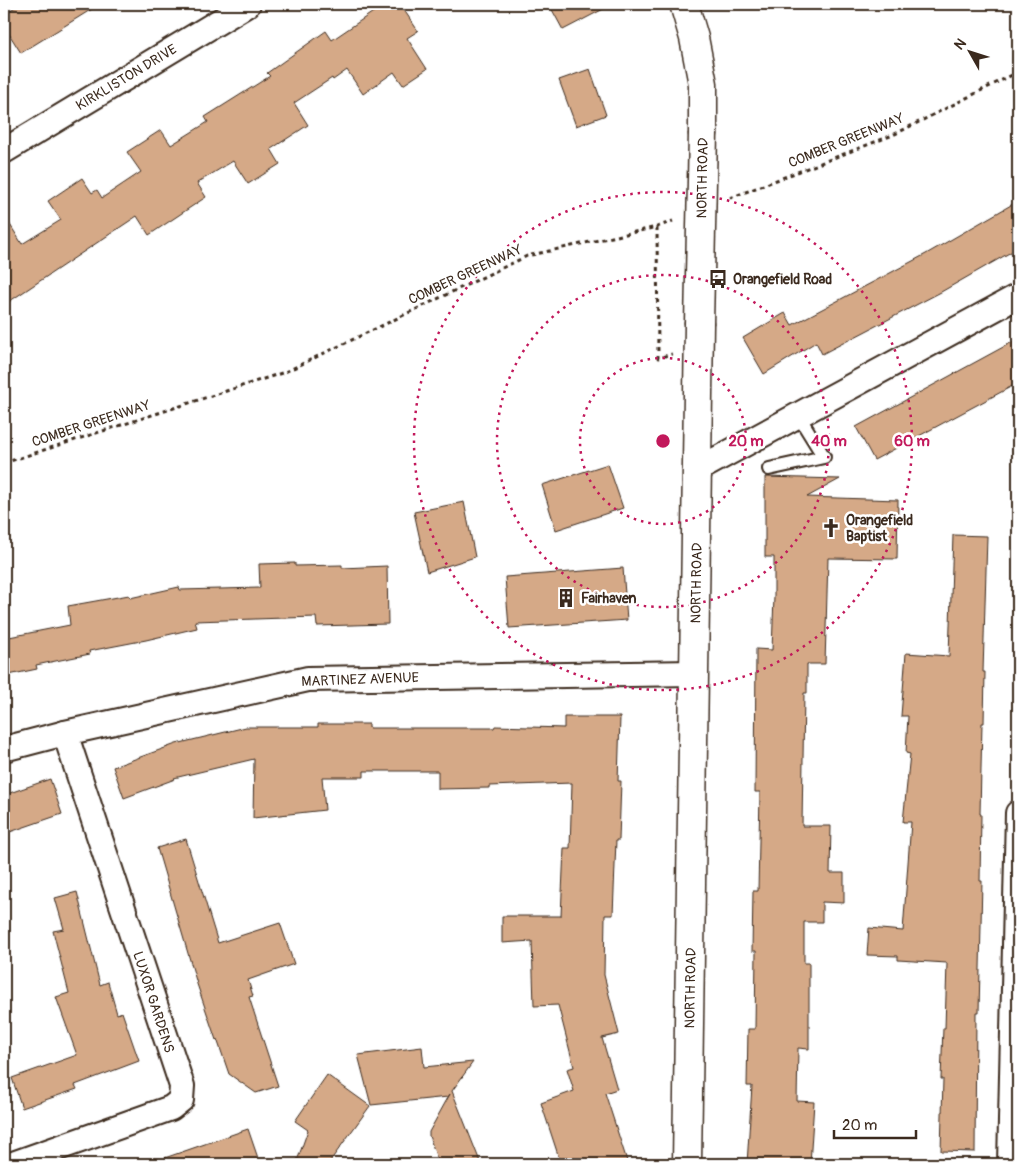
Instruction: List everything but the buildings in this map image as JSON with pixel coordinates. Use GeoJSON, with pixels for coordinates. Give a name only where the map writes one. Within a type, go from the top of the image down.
{"type":"FeatureCollection","features":[{"type":"Feature","properties":{"kind":"street","name":"KIRKLISTON DRIVE"},"geometry":{"type":"LineString","coordinates":[[4,151],[248,4]]}},
{"type":"Feature","properties":{"kind":"street","name":"NORTH ROAD"},"geometry":{"type":"LineString","coordinates":[[684,4],[694,38],[703,84],[687,1164]]}},
{"type":"Feature","properties":{"kind":"street"},"geometry":{"type":"LineString","coordinates":[[697,470],[1018,296]]}},
{"type":"Feature","properties":{"kind":"street","name":"MARTINEZ AVENUE"},"geometry":{"type":"LineString","coordinates":[[4,749],[65,733],[308,679],[694,673]]}},
{"type":"Feature","properties":{"kind":"street","name":"LUXOR GARDENS"},"geometry":{"type":"LineString","coordinates":[[13,1164],[171,1108],[181,1100],[182,1086],[65,733]]}},
{"type":"Feature","properties":{"kind":"street"},"geometry":{"type":"LineString","coordinates":[[1010,1164],[1018,813]]}},
{"type":"Feature","properties":{"kind":"lane"},"geometry":{"type":"LineString","coordinates":[[768,469],[824,457],[798,415]]}},
{"type":"Feature","properties":{"kind":"path","name":"COMBER GREENWAY"},"geometry":{"type":"LineString","coordinates":[[729,199],[893,135],[1018,72]]}},
{"type":"Feature","properties":{"kind":"path","name":"COMBER GREENWAY"},"geometry":{"type":"LineString","coordinates":[[4,463],[285,372],[527,256],[657,227],[675,220]]}},
{"type":"Feature","properties":{"kind":"path"},"geometry":{"type":"LineString","coordinates":[[657,227],[658,358]]}},
{"type":"Feature","properties":{"kind":"place","name":"Orangefield Road"},"geometry":{"type":"Point","coordinates":[718,279]}},
{"type":"Feature","properties":{"kind":"place","name":"Orangefield Baptist"},"geometry":{"type":"Point","coordinates":[831,528]}},
{"type":"Feature","properties":{"kind":"place","name":"Fairhaven"},"geometry":{"type":"Point","coordinates":[566,598]}}]}
